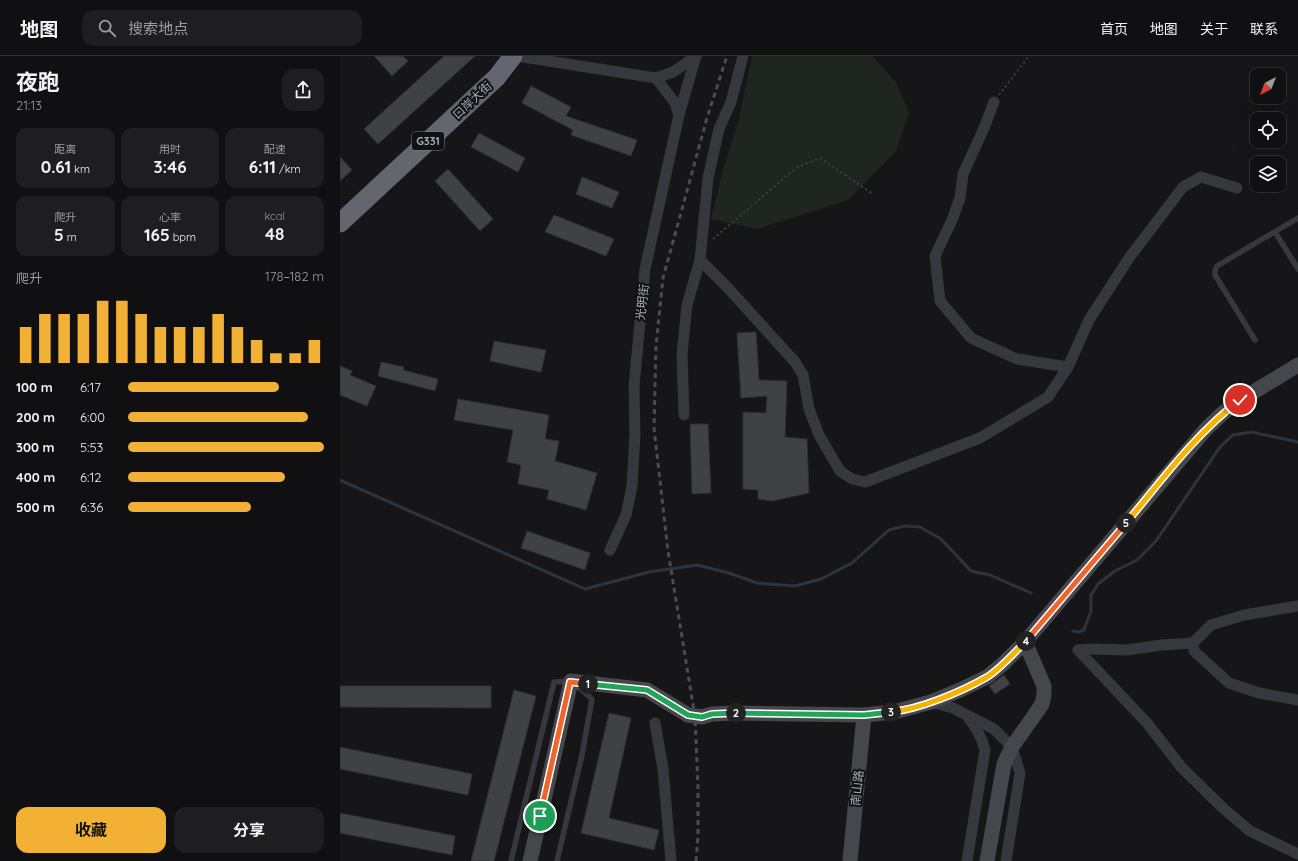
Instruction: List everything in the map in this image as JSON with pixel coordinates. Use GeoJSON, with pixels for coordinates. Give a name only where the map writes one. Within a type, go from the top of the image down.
{"type":"FeatureCollection","features":[{"type":"Feature","properties":{"kind":"highway","name":"口岸大街"},"geometry":{"type":"LineString","coordinates":[[340,223],[497,77],[513,56]]}},
{"type":"Feature","properties":{"kind":"street"},"geometry":{"type":"LineString","coordinates":[[517,56],[656,78],[673,72],[696,57]]}},
{"type":"Feature","properties":{"kind":"street"},"geometry":{"type":"LineString","coordinates":[[684,414],[683,347],[687,305],[700,260],[708,178],[718,129],[731,102],[743,56]]}},
{"type":"Feature","properties":{"kind":"street","name":"光明街"},"geometry":{"type":"LineString","coordinates":[[610,550],[626,515],[632,486],[635,435],[634,386],[646,269],[679,115],[696,57]]}},
{"type":"Feature","properties":{"kind":"street"},"geometry":{"type":"LineString","coordinates":[[656,78],[675,104],[679,115]]}},
{"type":"Feature","properties":{"kind":"street"},"geometry":{"type":"LineString","coordinates":[[994,102],[963,174],[960,198],[952,220],[935,256],[940,301],[971,338],[1017,359],[1068,367]]}},
{"type":"Feature","properties":{"kind":"street"},"geometry":{"type":"LineString","coordinates":[[700,260],[796,362],[803,375],[809,409],[819,435],[840,471],[852,479],[865,482],[980,438],[1048,397],[1068,367],[1089,320],[1125,264],[1183,187],[1201,178],[1237,188]]}},
{"type":"Feature","properties":{"kind":"street"},"geometry":{"type":"LineString","coordinates":[[530,861],[570,682],[647,690],[688,715],[695,717],[734,713],[864,715],[894,712],[931,702],[960,690],[987,676],[1003,664],[1025,642],[1206,429],[1240,400],[1298,365]]}},
{"type":"Feature","properties":{"kind":"street"},"geometry":{"type":"LineString","coordinates":[[1298,606],[1244,615],[1211,626],[1193,643],[1162,645],[1126,650],[1078,650],[1147,723],[1182,768],[1224,809],[1250,831],[1298,854]]}},
{"type":"Feature","properties":{"kind":"street"},"geometry":{"type":"LineString","coordinates":[[988,861],[1004,764],[1012,746],[1042,704],[1044,695],[1044,686],[1025,642]]}},
{"type":"Feature","properties":{"kind":"street"},"geometry":{"type":"LineString","coordinates":[[1193,643],[1194,651],[1229,683],[1259,693],[1298,700]]}},
{"type":"Feature","properties":{"kind":"street"},"geometry":{"type":"LineString","coordinates":[[931,702],[953,708],[994,729],[1012,746],[1020,773],[1006,861]]}},
{"type":"Feature","properties":{"kind":"street","name":"南山路"},"geometry":{"type":"LineString","coordinates":[[850,861],[864,715]]}},
{"type":"Feature","properties":{"kind":"street"},"geometry":{"type":"LineString","coordinates":[[967,715],[979,732],[985,750],[967,861]]}},
{"type":"Feature","properties":{"kind":"street"},"geometry":{"type":"LineString","coordinates":[[655,723],[663,770],[671,861]]}},
{"type":"Feature","properties":{"kind":"lane"},"geometry":{"type":"LineString","coordinates":[[1255,340],[1215,275],[1215,271],[1218,266],[1298,218]]}},
{"type":"Feature","properties":{"kind":"lane"},"geometry":{"type":"LineString","coordinates":[[1275,232],[1298,269]]}},
{"type":"Feature","properties":{"kind":"lane"},"geometry":{"type":"LineString","coordinates":[[511,861],[554,682],[570,682],[592,699],[582,755],[557,861]]}},
{"type":"Feature","properties":{"kind":"path"},"geometry":{"type":"LineString","coordinates":[[994,102],[1029,56]]}},
{"type":"Feature","properties":{"kind":"path"},"geometry":{"type":"LineString","coordinates":[[701,249],[796,168],[820,158],[873,194]]}},
{"type":"Feature","properties":{"kind":"shaded area"},"geometry":{"type":"Polygon","coordinates":[[[752,56],[872,56],[896,82],[909,113],[896,151],[848,200],[757,229],[711,219],[723,169],[739,119],[752,56]]]}},
{"type":"Feature","properties":{"kind":"building"},"geometry":{"type":"Polygon","coordinates":[[[374,56],[403,56],[408,61],[392,76],[374,56]]]}},
{"type":"Feature","properties":{"kind":"building"},"geometry":{"type":"Polygon","coordinates":[[[444,56],[475,56],[378,144],[364,129],[444,56]]]}},
{"type":"Feature","properties":{"kind":"building"},"geometry":{"type":"Polygon","coordinates":[[[531,86],[571,107],[566,116],[637,140],[631,156],[571,135],[573,130],[522,103],[531,86]]]}},
{"type":"Feature","properties":{"kind":"building"},"geometry":{"type":"Polygon","coordinates":[[[479,133],[525,158],[518,172],[471,147],[479,133]]]}},
{"type":"Feature","properties":{"kind":"building"},"geometry":{"type":"Polygon","coordinates":[[[340,157],[352,170],[340,181],[340,157]]]}},
{"type":"Feature","properties":{"kind":"building"},"geometry":{"type":"Polygon","coordinates":[[[448,169],[493,219],[480,231],[435,181],[448,169]]]}},
{"type":"Feature","properties":{"kind":"building"},"geometry":{"type":"Polygon","coordinates":[[[582,177],[619,192],[612,208],[576,194],[582,177]]]}},
{"type":"Feature","properties":{"kind":"building"},"geometry":{"type":"Polygon","coordinates":[[[554,215],[614,239],[606,256],[545,232],[554,215]]]}},
{"type":"Feature","properties":{"kind":"building"},"geometry":{"type":"Polygon","coordinates":[[[756,332],[759,380],[787,381],[785,437],[807,439],[809,493],[772,501],[758,499],[758,490],[743,489],[743,412],[766,413],[767,396],[741,398],[737,333],[756,332]]]}},
{"type":"Feature","properties":{"kind":"building"},"geometry":{"type":"Polygon","coordinates":[[[494,341],[546,350],[541,372],[490,361],[494,341]]]}},
{"type":"Feature","properties":{"kind":"building"},"geometry":{"type":"Polygon","coordinates":[[[381,362],[404,367],[403,370],[438,379],[435,391],[378,376],[381,362]]]}},
{"type":"Feature","properties":{"kind":"building"},"geometry":{"type":"Polygon","coordinates":[[[340,366],[352,371],[350,375],[376,386],[367,406],[340,395],[340,366]]]}},
{"type":"Feature","properties":{"kind":"building"},"geometry":{"type":"Polygon","coordinates":[[[458,399],[549,415],[545,439],[559,441],[555,461],[597,473],[586,510],[547,499],[549,490],[518,484],[521,465],[507,462],[513,430],[454,420],[458,399]]]}},
{"type":"Feature","properties":{"kind":"building"},"geometry":{"type":"Polygon","coordinates":[[[690,424],[708,424],[711,493],[692,494],[690,424]]]}},
{"type":"Feature","properties":{"kind":"building"},"geometry":{"type":"Polygon","coordinates":[[[527,531],[590,553],[585,570],[521,548],[527,531]]]}},
{"type":"Feature","properties":{"kind":"building"},"geometry":{"type":"Polygon","coordinates":[[[1004,675],[1010,684],[995,694],[989,686],[1004,675]]]}},
{"type":"Feature","properties":{"kind":"building"},"geometry":{"type":"Polygon","coordinates":[[[340,686],[491,686],[491,708],[340,707],[340,686]]]}},
{"type":"Feature","properties":{"kind":"building"},"geometry":{"type":"Polygon","coordinates":[[[514,690],[536,696],[494,861],[471,861],[514,690]]]}},
{"type":"Feature","properties":{"kind":"building"},"geometry":{"type":"Polygon","coordinates":[[[609,713],[631,718],[609,818],[659,830],[654,850],[581,833],[609,713]]]}},
{"type":"Feature","properties":{"kind":"building"},"geometry":{"type":"Polygon","coordinates":[[[340,747],[472,774],[468,795],[340,769],[340,747]]]}},
{"type":"Feature","properties":{"kind":"building"},"geometry":{"type":"Polygon","coordinates":[[[340,813],[455,836],[452,855],[340,833],[340,813]]]}},
{"type":"Feature","properties":{"kind":"waterway"},"geometry":{"type":"LineString","coordinates":[[1073,631],[1079,632],[1084,630],[1091,611],[1091,595],[1098,584],[1115,571],[1137,560],[1156,541],[1220,447],[1233,435],[1251,432],[1298,442]]}},
{"type":"Feature","properties":{"kind":"waterway"},"geometry":{"type":"LineString","coordinates":[[340,480],[585,589],[649,572],[697,565],[729,573],[757,583],[795,586],[821,579],[852,563],[889,530],[905,526],[920,527],[941,539],[971,571],[990,575],[1031,593]]}},
{"type":"Feature","properties":{"kind":"railway"},"geometry":{"type":"LineString","coordinates":[[696,861],[698,836],[698,787],[695,717],[668,551],[654,428],[656,346],[663,278],[707,118],[727,56]]}},
{"type":"Feature","properties":{"kind":"route"},"geometry":{"type":"LineString","coordinates":[[540,816],[570,682],[647,690],[688,715],[695,717],[702,717],[712,714],[734,713],[864,715],[894,712],[931,702],[960,690],[987,676],[1003,664],[1025,642],[1206,429],[1240,400]]}}]}
